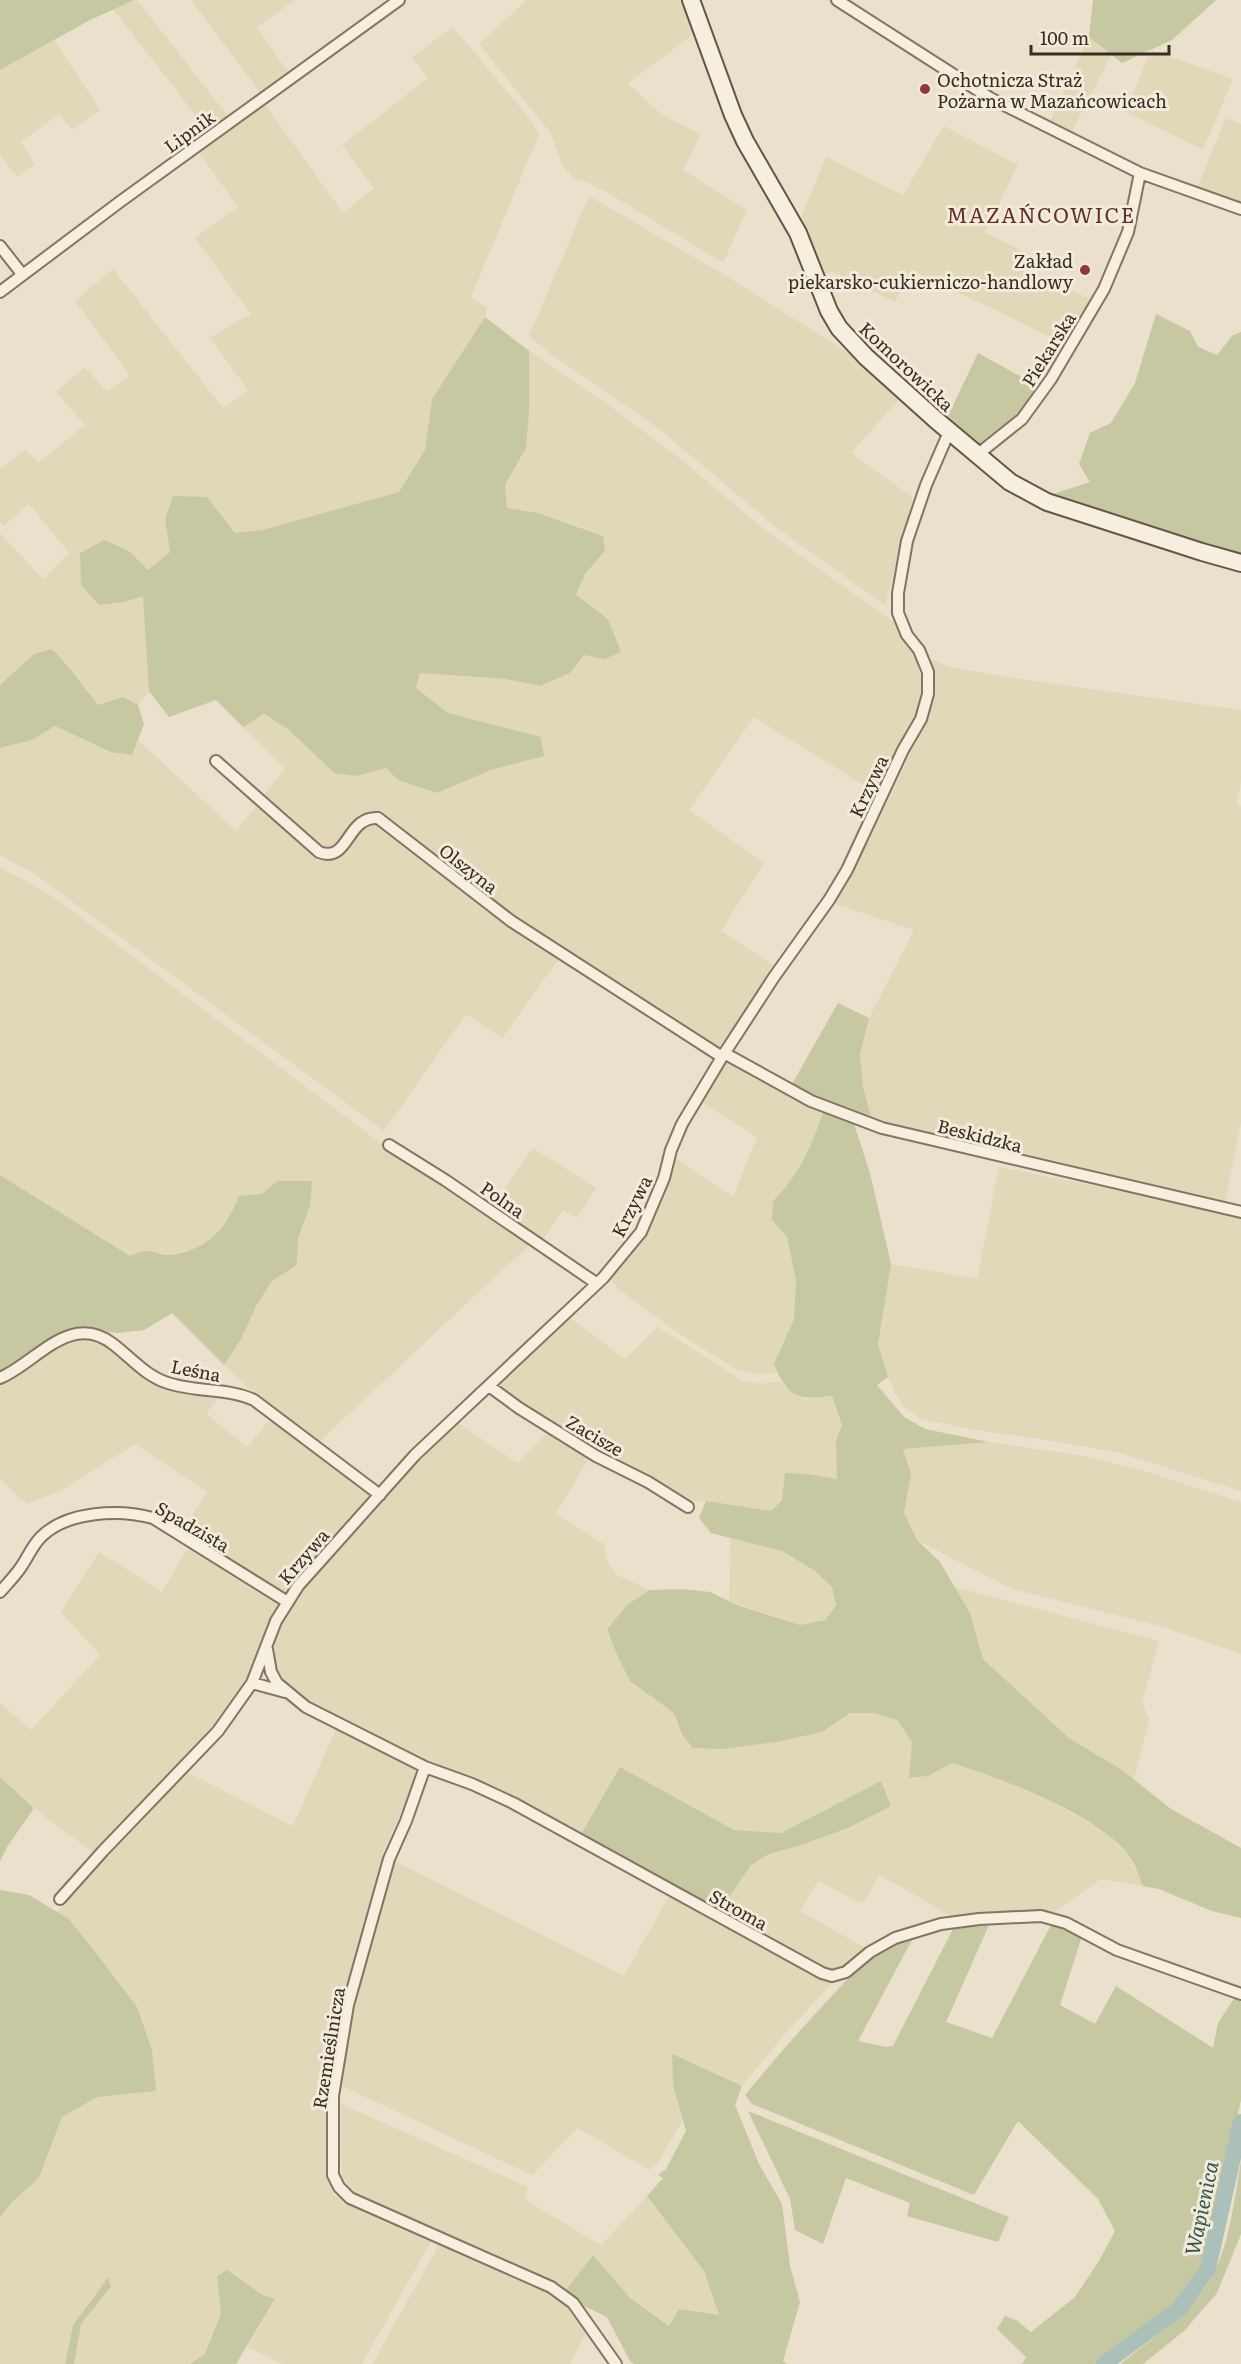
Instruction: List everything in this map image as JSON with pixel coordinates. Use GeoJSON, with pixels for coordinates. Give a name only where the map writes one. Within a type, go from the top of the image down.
{"type":"FeatureCollection","features":[{"type":"Feature","properties":{"kind":"street","name":"Lipnik"},"geometry":{"type":"LineString","coordinates":[[0,292],[399,0]]}},
{"type":"Feature","properties":{"kind":"street","name":"Komorowicka"},"geometry":{"type":"LineString","coordinates":[[691,0],[733,115],[745,141],[798,233],[829,311],[839,328],[866,357],[949,432],[1010,482],[1047,502],[1202,552],[1241,562]]}},
{"type":"Feature","properties":{"kind":"street"},"geometry":{"type":"LineString","coordinates":[[837,0],[856,5],[990,98],[1140,172],[1241,209]]}},
{"type":"Feature","properties":{"kind":"street","name":"Piekarska"},"geometry":{"type":"LineString","coordinates":[[977,455],[1022,419],[1051,379],[1099,298],[1128,232],[1140,172]]}},
{"type":"Feature","properties":{"kind":"street"},"geometry":{"type":"LineString","coordinates":[[0,246],[22,274]]}},
{"type":"Feature","properties":{"kind":"street","name":"Krzywa"},"geometry":{"type":"LineString","coordinates":[[60,1899],[218,1731],[252,1683],[273,1627],[286,1601],[415,1455],[596,1283],[625,1253],[641,1232],[664,1178],[671,1150],[682,1124],[723,1055],[847,870],[903,750],[921,719],[928,694],[927,672],[919,650],[907,636],[898,613],[897,593],[907,541],[926,485],[949,432]]}},
{"type":"Feature","properties":{"kind":"street","name":"Olszyna"},"geometry":{"type":"LineString","coordinates":[[216,761],[319,852],[326,855],[333,854],[340,849],[360,822],[369,818],[378,818],[511,921],[723,1055]]}},
{"type":"Feature","properties":{"kind":"street","name":"Beskidzka"},"geometry":{"type":"LineString","coordinates":[[723,1055],[811,1101],[882,1128],[1241,1212]]}},
{"type":"Feature","properties":{"kind":"street","name":"Polna"},"geometry":{"type":"LineString","coordinates":[[389,1145],[445,1180],[596,1283]]}},
{"type":"Feature","properties":{"kind":"street","name":"Leśna"},"geometry":{"type":"LineString","coordinates":[[0,1378],[54,1343],[72,1335],[89,1333],[100,1336],[153,1376],[165,1382],[242,1394],[254,1400],[380,1495]]}},
{"type":"Feature","properties":{"kind":"street","name":"Zacisze"},"geometry":{"type":"LineString","coordinates":[[489,1386],[519,1408],[596,1456],[648,1482],[688,1507]]}},
{"type":"Feature","properties":{"kind":"street","name":"Spadzista"},"geometry":{"type":"LineString","coordinates":[[0,1592],[21,1568],[40,1538],[57,1524],[75,1517],[133,1513],[153,1518],[286,1601]]}},
{"type":"Feature","properties":{"kind":"street","name":"Stroma"},"geometry":{"type":"LineString","coordinates":[[267,1648],[277,1683],[285,1692],[306,1707],[425,1767],[472,1784],[513,1803],[822,1973],[832,1976],[846,1972],[870,1952],[895,1938],[941,1924],[979,1919],[1041,1916],[1066,1923],[1117,1950],[1241,1994]]}},
{"type":"Feature","properties":{"kind":"street"},"geometry":{"type":"LineString","coordinates":[[252,1683],[285,1692]]}},
{"type":"Feature","properties":{"kind":"street","name":"Rzemieślnicza"},"geometry":{"type":"LineString","coordinates":[[425,1767],[406,1821],[389,1859],[348,2005],[333,2096],[333,2175],[339,2187],[350,2198],[551,2287],[573,2303],[616,2364]]}},
{"type":"Feature","properties":{"kind":"shaded area"},"geometry":{"type":"Polygon","coordinates":[[[137,0],[228,116],[207,130],[113,9],[137,0]]]}},
{"type":"Feature","properties":{"kind":"shaded area"},"geometry":{"type":"Polygon","coordinates":[[[191,0],[295,0],[257,27],[288,72],[260,92],[191,0]]]}},
{"type":"Feature","properties":{"kind":"shaded area"},"geometry":{"type":"Polygon","coordinates":[[[527,0],[683,0],[695,33],[628,83],[660,113],[700,135],[683,170],[747,210],[723,263],[610,194],[574,179],[563,166],[550,132],[479,44],[527,0]]]}},
{"type":"Feature","properties":{"kind":"shaded area"},"geometry":{"type":"Polygon","coordinates":[[[453,27],[530,119],[539,134],[471,297],[487,308],[485,317],[432,399],[425,450],[399,492],[262,530],[235,533],[207,497],[165,519],[170,552],[148,570],[129,551],[124,602],[143,595],[147,628],[149,691],[138,705],[123,697],[98,705],[71,670],[34,654],[0,685],[0,533],[43,579],[69,553],[29,504],[4,526],[0,522],[0,469],[25,450],[39,462],[85,425],[56,392],[85,367],[107,392],[130,375],[75,301],[113,269],[223,408],[248,390],[210,338],[251,314],[195,238],[238,207],[198,151],[264,103],[343,213],[374,188],[342,145],[428,78],[412,57],[453,27]]]}},
{"type":"Feature","properties":{"kind":"shaded area"},"geometry":{"type":"Polygon","coordinates":[[[1089,37],[1111,55],[1072,131],[1051,120],[1089,37]]]}},
{"type":"Feature","properties":{"kind":"shaded area"},"geometry":{"type":"Polygon","coordinates":[[[54,40],[100,110],[72,130],[59,114],[21,142],[35,164],[17,177],[0,155],[0,70],[54,40]]]}},
{"type":"Feature","properties":{"kind":"shaded area"},"geometry":{"type":"Polygon","coordinates":[[[1151,50],[1233,79],[1203,150],[1126,112],[1151,50]]]}},
{"type":"Feature","properties":{"kind":"shaded area"},"geometry":{"type":"Polygon","coordinates":[[[1226,118],[1241,124],[1241,205],[1197,188],[1226,118]]]}},
{"type":"Feature","properties":{"kind":"shaded area"},"geometry":{"type":"Polygon","coordinates":[[[944,126],[1018,165],[985,232],[1033,257],[1028,271],[1091,299],[1066,344],[911,270],[895,302],[833,272],[821,274],[800,220],[826,157],[903,195],[944,126]]]}},
{"type":"Feature","properties":{"kind":"shaded area"},"geometry":{"type":"Polygon","coordinates":[[[589,196],[721,273],[863,362],[901,397],[851,453],[913,498],[885,605],[777,528],[658,428],[548,352],[529,336],[589,196]]]}},
{"type":"Feature","properties":{"kind":"shaded area"},"geometry":{"type":"Polygon","coordinates":[[[529,351],[610,406],[678,457],[759,525],[894,622],[916,659],[921,679],[920,705],[909,732],[875,792],[754,717],[689,810],[764,863],[721,931],[773,965],[720,1050],[513,917],[387,818],[371,810],[358,815],[334,849],[321,848],[262,798],[285,769],[243,727],[263,714],[289,730],[334,773],[356,776],[386,768],[398,780],[437,793],[491,770],[544,756],[541,737],[448,713],[416,688],[420,673],[506,679],[540,686],[570,673],[584,655],[605,659],[621,652],[608,619],[576,595],[585,574],[605,551],[580,527],[538,513],[507,508],[505,485],[526,448],[529,412],[529,351]]]}},
{"type":"Feature","properties":{"kind":"shaded area"},"geometry":{"type":"Polygon","coordinates":[[[930,659],[949,667],[1006,677],[1241,710],[1241,781],[1237,805],[1241,806],[1241,1123],[1225,1203],[885,1122],[871,1116],[863,1087],[860,1055],[869,1018],[914,930],[835,904],[870,838],[929,715],[935,673],[930,659]]]}},
{"type":"Feature","properties":{"kind":"shaded area"},"geometry":{"type":"Polygon","coordinates":[[[55,726],[111,752],[132,755],[138,740],[236,831],[257,805],[318,861],[337,860],[367,825],[379,826],[507,927],[558,960],[502,1038],[466,1014],[384,1131],[32,872],[0,855],[0,748],[32,740],[55,726]]]}},
{"type":"Feature","properties":{"kind":"shaded area"},"geometry":{"type":"Polygon","coordinates":[[[0,867],[55,898],[407,1163],[530,1244],[319,1442],[249,1389],[224,1365],[241,1339],[256,1305],[272,1281],[297,1265],[298,1238],[310,1206],[277,1181],[262,1194],[239,1196],[232,1212],[215,1235],[196,1249],[164,1255],[148,1251],[130,1256],[0,1175],[0,867]]]}},
{"type":"Feature","properties":{"kind":"shaded area"},"geometry":{"type":"Polygon","coordinates":[[[725,1058],[824,1110],[808,1155],[787,1188],[773,1201],[772,1220],[787,1237],[796,1280],[794,1319],[774,1364],[777,1373],[755,1374],[737,1370],[675,1331],[620,1290],[609,1278],[637,1245],[656,1211],[675,1158],[733,1197],[757,1137],[701,1102],[725,1058]]]}},
{"type":"Feature","properties":{"kind":"shaded area"},"geometry":{"type":"Polygon","coordinates":[[[533,1148],[596,1188],[577,1218],[563,1210],[542,1241],[493,1205],[533,1148]]]}},
{"type":"Feature","properties":{"kind":"shaded area"},"geometry":{"type":"Polygon","coordinates":[[[999,1167],[1241,1217],[1241,1491],[1120,1453],[921,1419],[906,1409],[896,1395],[888,1377],[878,1344],[891,1264],[977,1279],[999,1167]]]}},
{"type":"Feature","properties":{"kind":"shaded area"},"geometry":{"type":"Polygon","coordinates":[[[568,1316],[625,1359],[658,1327],[743,1381],[760,1384],[781,1381],[782,1385],[804,1399],[832,1396],[842,1425],[837,1441],[837,1479],[807,1474],[771,1511],[692,1500],[554,1425],[500,1387],[500,1382],[568,1316]]]}},
{"type":"Feature","properties":{"kind":"shaded area"},"geometry":{"type":"Polygon","coordinates":[[[72,1338],[101,1339],[148,1377],[219,1396],[206,1414],[247,1447],[272,1417],[373,1494],[285,1596],[182,1530],[208,1492],[135,1444],[60,1491],[27,1504],[0,1479],[0,1383],[55,1345],[72,1338]]]}},
{"type":"Feature","properties":{"kind":"shaded area"},"geometry":{"type":"Polygon","coordinates":[[[458,1423],[518,1463],[548,1432],[590,1457],[556,1514],[604,1544],[608,1563],[617,1575],[650,1590],[628,1604],[607,1629],[617,1655],[631,1681],[674,1713],[682,1734],[822,1732],[850,1713],[873,1713],[897,1720],[912,1742],[910,1778],[928,1776],[952,1763],[982,1772],[1045,1798],[1104,1831],[1130,1857],[1143,1886],[1101,1879],[1054,1912],[996,1911],[953,1917],[880,1875],[862,1904],[818,1881],[800,1911],[867,1949],[845,1968],[835,1971],[821,1969],[719,1912],[751,1865],[769,1854],[848,1828],[891,1806],[881,1781],[781,1833],[734,1830],[620,1767],[580,1836],[427,1763],[292,1691],[279,1675],[274,1658],[275,1639],[281,1619],[300,1591],[419,1457],[458,1423]]]}},
{"type":"Feature","properties":{"kind":"shaded area"},"geometry":{"type":"Polygon","coordinates":[[[989,1442],[1084,1456],[1147,1472],[1241,1502],[1241,1654],[1163,1627],[1012,1589],[917,1540],[904,1512],[911,1474],[903,1449],[989,1442]]]}},
{"type":"Feature","properties":{"kind":"shaded area"},"geometry":{"type":"Polygon","coordinates":[[[730,1538],[782,1551],[815,1571],[832,1587],[836,1604],[825,1620],[800,1625],[729,1601],[730,1538]]]}},
{"type":"Feature","properties":{"kind":"shaded area"},"geometry":{"type":"Polygon","coordinates":[[[190,1545],[281,1603],[269,1624],[244,1691],[220,1721],[95,1853],[55,1825],[0,1777],[0,1703],[31,1730],[100,1655],[61,1612],[99,1552],[162,1592],[190,1545]]]}},
{"type":"Feature","properties":{"kind":"shaded area"},"geometry":{"type":"Polygon","coordinates":[[[955,1587],[1159,1641],[1142,1703],[1149,1719],[1134,1780],[1070,1739],[983,1659],[970,1613],[955,1587]]]}},
{"type":"Feature","properties":{"kind":"shaded area"},"geometry":{"type":"Polygon","coordinates":[[[336,1729],[419,1770],[383,1853],[344,1994],[329,2083],[326,2123],[328,2171],[333,2195],[433,2238],[362,2364],[282,2364],[248,2347],[275,2300],[263,2295],[227,2270],[217,2276],[221,2313],[205,2354],[190,2364],[74,2364],[81,2324],[111,2287],[108,2278],[73,2325],[65,2364],[0,2364],[0,2218],[11,2203],[39,2178],[62,2117],[97,2097],[156,2091],[137,2007],[70,1920],[57,1912],[187,1772],[293,1826],[336,1729]]]}},
{"type":"Feature","properties":{"kind":"shaded area"},"geometry":{"type":"Polygon","coordinates":[[[396,1862],[624,1976],[669,1896],[832,1983],[784,2035],[742,2086],[672,2055],[673,2085],[683,2119],[658,2163],[649,2170],[578,2128],[532,2175],[340,2085],[353,2005],[373,1929],[396,1862]]]}},
{"type":"Feature","properties":{"kind":"shaded area"},"geometry":{"type":"Polygon","coordinates":[[[341,2104],[528,2187],[524,2199],[601,2245],[647,2196],[704,2271],[719,2316],[679,2309],[670,2326],[631,2299],[593,2255],[565,2291],[553,2282],[354,2194],[342,2177],[341,2104]]]}},
{"type":"Feature","properties":{"kind":"shaded area"},"geometry":{"type":"Polygon","coordinates":[[[440,2243],[549,2291],[567,2304],[583,2324],[586,2332],[570,2364],[372,2364],[440,2243]]]}},
{"type":"Feature","properties":{"kind":"green space"},"geometry":{"type":"Polygon","coordinates":[[[0,0],[134,0],[90,20],[0,70],[0,0]]]}},
{"type":"Feature","properties":{"kind":"green space"},"geometry":{"type":"Polygon","coordinates":[[[1093,0],[1216,0],[1172,40],[1122,63],[1089,37],[1093,0]]]}},
{"type":"Feature","properties":{"kind":"green space"},"geometry":{"type":"Polygon","coordinates":[[[1156,314],[1190,331],[1198,347],[1217,355],[1232,336],[1241,332],[1241,556],[1050,495],[1090,482],[1079,464],[1090,433],[1111,423],[1135,383],[1156,314]]]}},
{"type":"Feature","properties":{"kind":"green space"},"geometry":{"type":"Polygon","coordinates":[[[485,317],[529,351],[529,412],[526,448],[505,485],[507,508],[538,513],[603,536],[605,551],[585,574],[576,595],[608,619],[621,652],[605,659],[584,655],[570,673],[540,686],[506,679],[420,673],[416,688],[448,713],[541,737],[544,756],[491,770],[437,793],[398,780],[386,768],[356,776],[334,773],[289,730],[264,714],[243,727],[216,700],[169,717],[149,691],[143,596],[124,602],[99,605],[81,585],[80,553],[104,540],[129,551],[148,570],[170,552],[165,519],[173,496],[207,497],[235,533],[262,530],[399,492],[425,450],[432,399],[485,317]]]}},
{"type":"Feature","properties":{"kind":"green space"},"geometry":{"type":"Polygon","coordinates":[[[978,353],[1040,387],[1018,416],[978,448],[947,418],[978,353]]]}},
{"type":"Feature","properties":{"kind":"green space"},"geometry":{"type":"Polygon","coordinates":[[[52,649],[98,705],[123,697],[138,705],[144,724],[132,755],[111,752],[55,726],[32,740],[0,748],[0,685],[34,654],[52,649]]]}},
{"type":"Feature","properties":{"kind":"green space"},"geometry":{"type":"Polygon","coordinates":[[[838,1003],[869,1018],[860,1055],[863,1087],[871,1116],[815,1096],[792,1084],[838,1003]]]}},
{"type":"Feature","properties":{"kind":"green space"},"geometry":{"type":"Polygon","coordinates":[[[824,1110],[853,1121],[870,1173],[891,1264],[878,1344],[888,1377],[877,1385],[904,1417],[925,1429],[989,1442],[903,1449],[911,1474],[904,1512],[917,1540],[940,1562],[970,1613],[983,1659],[1070,1739],[1122,1770],[1171,1809],[1241,1848],[1241,1918],[1212,1911],[1159,1889],[1143,1886],[1132,1860],[1116,1842],[1073,1813],[1022,1788],[952,1763],[928,1776],[909,1778],[912,1742],[897,1720],[873,1713],[850,1713],[822,1732],[776,1742],[722,1749],[693,1748],[682,1734],[674,1713],[630,1681],[607,1629],[628,1604],[650,1590],[682,1589],[710,1592],[737,1605],[800,1625],[825,1620],[836,1605],[832,1587],[815,1571],[782,1551],[711,1533],[699,1518],[706,1501],[771,1511],[782,1500],[785,1473],[837,1479],[836,1441],[842,1425],[832,1396],[802,1397],[795,1394],[784,1384],[774,1364],[794,1319],[796,1280],[787,1237],[772,1220],[773,1201],[798,1170],[810,1147],[824,1110]]]}},
{"type":"Feature","properties":{"kind":"green space"},"geometry":{"type":"Polygon","coordinates":[[[0,1175],[130,1256],[146,1251],[167,1255],[192,1249],[203,1244],[220,1229],[239,1196],[262,1194],[277,1181],[312,1181],[310,1206],[298,1238],[297,1265],[272,1281],[256,1306],[241,1339],[224,1365],[172,1313],[144,1330],[118,1333],[90,1330],[32,1352],[0,1374],[0,1175]]]}},
{"type":"Feature","properties":{"kind":"green space"},"geometry":{"type":"Polygon","coordinates":[[[620,1767],[734,1830],[781,1833],[881,1781],[891,1806],[848,1828],[769,1854],[751,1865],[719,1912],[580,1836],[620,1767]]]}},
{"type":"Feature","properties":{"kind":"green space"},"geometry":{"type":"Polygon","coordinates":[[[0,1777],[34,1808],[0,1861],[0,1777]]]}},
{"type":"Feature","properties":{"kind":"green space"},"geometry":{"type":"Polygon","coordinates":[[[0,1890],[29,1895],[69,1919],[96,1953],[137,2007],[152,2050],[156,2091],[97,2097],[62,2117],[39,2178],[11,2203],[0,2218],[0,1890]]]}},
{"type":"Feature","properties":{"kind":"green space"},"geometry":{"type":"Polygon","coordinates":[[[989,1925],[946,2022],[992,2038],[1051,1925],[1082,1936],[1060,2005],[1095,2024],[1116,1986],[1213,2048],[1218,2023],[1235,1997],[1241,1997],[1241,2100],[1203,2268],[1175,2304],[1095,2364],[1022,2364],[1026,2357],[997,2329],[1005,2316],[1016,2320],[1031,2332],[1075,2297],[1099,2261],[1115,2231],[1098,2199],[1018,2121],[974,2195],[752,2104],[745,2095],[808,2022],[866,1960],[888,1945],[913,1938],[858,2041],[886,2047],[893,2046],[954,1927],[989,1925]]]}},
{"type":"Feature","properties":{"kind":"green space"},"geometry":{"type":"Polygon","coordinates":[[[672,2054],[742,2086],[735,2105],[759,2164],[782,2204],[790,2266],[800,2302],[783,2361],[787,2364],[634,2364],[630,2361],[607,2317],[584,2306],[565,2291],[593,2255],[631,2299],[669,2326],[679,2309],[719,2315],[704,2271],[647,2196],[663,2178],[658,2175],[666,2169],[686,2131],[673,2085],[672,2054]]]}},
{"type":"Feature","properties":{"kind":"green space"},"geometry":{"type":"Polygon","coordinates":[[[748,2111],[1009,2217],[998,2242],[907,2216],[910,2203],[846,2178],[823,2244],[795,2230],[790,2199],[748,2111]]]}},
{"type":"Feature","properties":{"kind":"green space"},"geometry":{"type":"Polygon","coordinates":[[[1241,2161],[1241,2234],[1217,2293],[1184,2331],[1143,2364],[1120,2364],[1180,2315],[1210,2280],[1227,2238],[1241,2161]]]}},
{"type":"Feature","properties":{"kind":"green space"},"geometry":{"type":"Polygon","coordinates":[[[227,2270],[263,2295],[275,2299],[236,2364],[190,2364],[205,2354],[221,2313],[217,2276],[227,2270]]]}},
{"type":"Feature","properties":{"kind":"green space"},"geometry":{"type":"Polygon","coordinates":[[[108,2277],[111,2287],[81,2324],[74,2364],[65,2364],[73,2325],[108,2277]]]}},
{"type":"Feature","properties":{"kind":"waterway","name":"Wapienica"},"geometry":{"type":"LineString","coordinates":[[1104,2364],[1179,2309],[1208,2269],[1241,2122]]}},
{"type":"Feature","properties":{"kind":"place","name":"Ochotnicza Straż Pożarna w Mazańcowicach"},"geometry":{"type":"Point","coordinates":[925,89]}},
{"type":"Feature","properties":{"kind":"place","name":"Zakład piekarsko-cukierniczo-handlowy"},"geometry":{"type":"Point","coordinates":[1085,270]}},
{"type":"Feature","properties":{"kind":"district","name":"MAZAŃCOWICE"},"geometry":{"type":"Point","coordinates":[1041,213]}}]}
